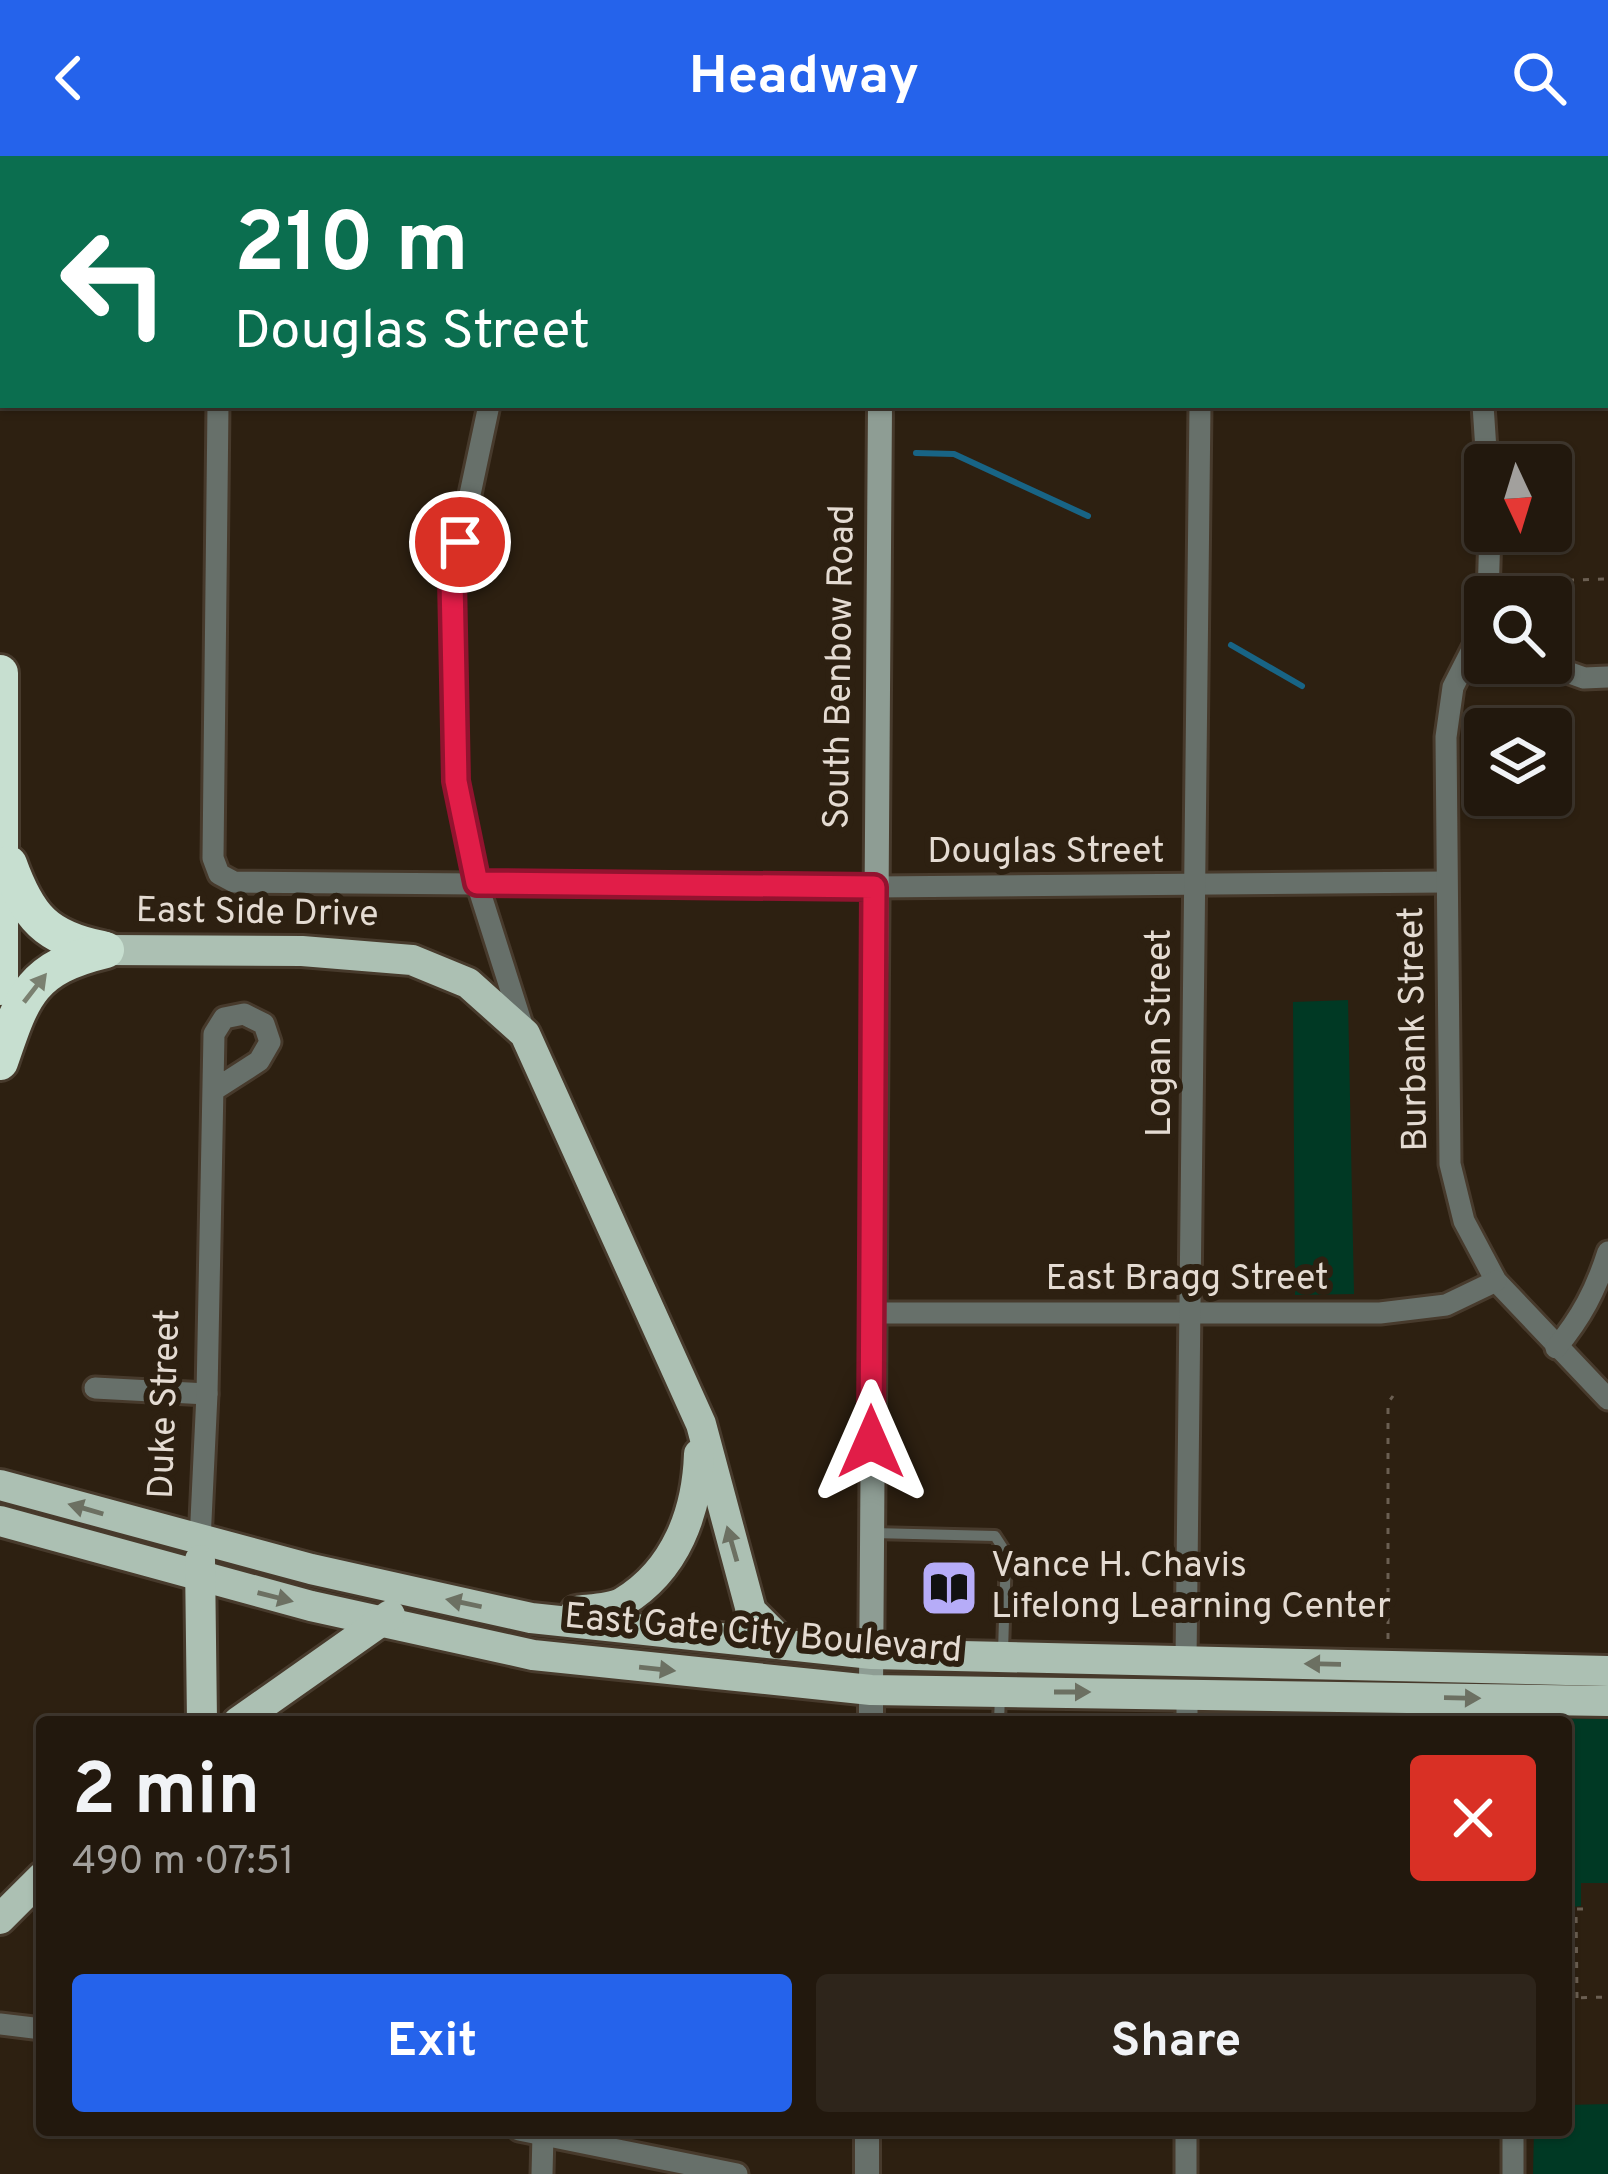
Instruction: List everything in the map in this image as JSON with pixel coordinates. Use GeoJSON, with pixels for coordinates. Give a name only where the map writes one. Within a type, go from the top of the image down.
{"type":"FeatureCollection","features":[{"type":"Feature","properties":{"kind":"highway"},"geometry":{"type":"LineString","coordinates":[[0,673],[0,987]]}},
{"type":"Feature","properties":{"kind":"highway"},"geometry":{"type":"LineString","coordinates":[[3,846],[17,888],[35,920],[67,942],[106,950]]}},
{"type":"Feature","properties":{"kind":"highway"},"geometry":{"type":"LineString","coordinates":[[0,1062],[18,1009],[46,972],[68,959],[106,950]]}},
{"type":"Feature","properties":{"kind":"main road","name":"South Benbow Road"},"geometry":{"type":"LineString","coordinates":[[871,1690],[880,408]]}},
{"type":"Feature","properties":{"kind":"main road","name":"East Side Drive"},"geometry":{"type":"LineString","coordinates":[[106,950],[302,951],[412,960],[468,983],[525,1034],[700,1424],[752,1611],[784,1645]]}},
{"type":"Feature","properties":{"kind":"main road"},"geometry":{"type":"LineString","coordinates":[[532,1618],[620,1604],[658,1574],[681,1539],[698,1490],[700,1424]]}},
{"type":"Feature","properties":{"kind":"main road","name":"East Gate City Boulevard"},"geometry":{"type":"LineString","coordinates":[[0,1485],[200,1541],[532,1618],[872,1654],[1608,1671]]}},
{"type":"Feature","properties":{"kind":"main road","name":"East Gate City Boulevard"},"geometry":{"type":"LineString","coordinates":[[0,1521],[200,1578],[533,1655],[1000,1707],[1518,1710],[1608,1701]]}},
{"type":"Feature","properties":{"kind":"main road","name":"Duke Street"},"geometry":{"type":"LineString","coordinates":[[200,1541],[202,1716]]}},
{"type":"Feature","properties":{"kind":"main road"},"geometry":{"type":"LineString","coordinates":[[247,1716],[420,1594]]}},
{"type":"Feature","properties":{"kind":"main road"},"geometry":{"type":"LineString","coordinates":[[0,1919],[36,1883]]}},
{"type":"Feature","properties":{"kind":"street","name":"Douglas Street"},"geometry":{"type":"LineString","coordinates":[[218,408],[213,859],[219,874],[234,883],[874,887],[1445,882]]}},
{"type":"Feature","properties":{"kind":"street","name":"East Side Drive"},"geometry":{"type":"LineString","coordinates":[[488,408],[452,579],[456,781],[477,883],[525,1034]]}},
{"type":"Feature","properties":{"kind":"street","name":"Logan Street"},"geometry":{"type":"LineString","coordinates":[[1186,1661],[1200,408]]}},
{"type":"Feature","properties":{"kind":"street"},"geometry":{"type":"LineString","coordinates":[[1483,408],[1485,444]]}},
{"type":"Feature","properties":{"kind":"street","name":"Burbank Street"},"geometry":{"type":"LineString","coordinates":[[1464,668],[1453,687],[1446,737],[1450,1164],[1463,1222],[1496,1281],[1608,1399]]}},
{"type":"Feature","properties":{"kind":"street"},"geometry":{"type":"LineString","coordinates":[[1572,674],[1608,677]]}},
{"type":"Feature","properties":{"kind":"street","name":"Duke Street"},"geometry":{"type":"LineString","coordinates":[[200,1541],[214,1090]]}},
{"type":"Feature","properties":{"kind":"street"},"geometry":{"type":"LineString","coordinates":[[1556,1348],[1597,1288],[1608,1252]]}},
{"type":"Feature","properties":{"kind":"street","name":"East Bragg Street"},"geometry":{"type":"LineString","coordinates":[[872,1313],[1421,1311],[1447,1305],[1496,1281]]}},
{"type":"Feature","properties":{"kind":"street"},"geometry":{"type":"LineString","coordinates":[[95,1388],[207,1394]]}},
{"type":"Feature","properties":{"kind":"street","name":"South Benbow Road"},"geometry":{"type":"LineString","coordinates":[[871,1690],[871,1716]]}},
{"type":"Feature","properties":{"kind":"street"},"geometry":{"type":"LineString","coordinates":[[0,2024],[36,2028]]}},
{"type":"Feature","properties":{"kind":"street"},"geometry":{"type":"LineString","coordinates":[[542,2136],[542,2174]]}},
{"type":"Feature","properties":{"kind":"street"},"geometry":{"type":"LineString","coordinates":[[547,2136],[737,2174]]}},
{"type":"Feature","properties":{"kind":"street"},"geometry":{"type":"LineString","coordinates":[[867,2136],[867,2174]]}},
{"type":"Feature","properties":{"kind":"street"},"geometry":{"type":"LineString","coordinates":[[1186,2136],[1186,2174]]}},
{"type":"Feature","properties":{"kind":"street"},"geometry":{"type":"LineString","coordinates":[[1513,2136],[1513,2174]]}},
{"type":"Feature","properties":{"kind":"lane"},"geometry":{"type":"LineString","coordinates":[[873,1533],[995,1536],[1002,1542],[1006,1552],[1003,1655]]}},
{"type":"Feature","properties":{"kind":"path"},"geometry":{"type":"LineString","coordinates":[[1572,582],[1608,578]]}},
{"type":"Feature","properties":{"kind":"path"},"geometry":{"type":"LineString","coordinates":[[1388,1650],[1388,1403],[1393,1396]]}},
{"type":"Feature","properties":{"kind":"path"},"geometry":{"type":"LineString","coordinates":[[1577,1998],[1576,1909],[1582,1909]]}},
{"type":"Feature","properties":{"kind":"path"},"geometry":{"type":"LineString","coordinates":[[1572,1998],[1608,1997]]}},
{"type":"Feature","properties":{"kind":"green space"},"geometry":{"type":"Polygon","coordinates":[[[1348,1000],[1354,1294],[1295,1295],[1293,1002],[1348,1000]]]}},
{"type":"Feature","properties":{"kind":"green space"},"geometry":{"type":"Polygon","coordinates":[[[1572,1718],[1608,1719],[1608,1883],[1581,1883],[1581,1906],[1572,1907],[1572,1718]]]}},
{"type":"Feature","properties":{"kind":"green space"},"geometry":{"type":"Polygon","coordinates":[[[1608,2104],[1608,2174],[1533,2174],[1534,2136],[1572,2136],[1572,2105],[1608,2104]]]}},
{"type":"Feature","properties":{"kind":"waterway"},"geometry":{"type":"LineString","coordinates":[[916,453],[954,454],[1088,516]]}},
{"type":"Feature","properties":{"kind":"waterway"},"geometry":{"type":"LineString","coordinates":[[1231,645],[1302,686]]}},
{"type":"Feature","properties":{"kind":"place","name":"Vance H. Chavis Lifelong Learning Center"},"geometry":{"type":"Point","coordinates":[949,1588]}},
{"type":"Feature","properties":{"kind":"route"},"geometry":{"type":"LineString","coordinates":[[460,542],[452,579],[456,781],[477,883],[874,887],[871,1442]]}}]}
